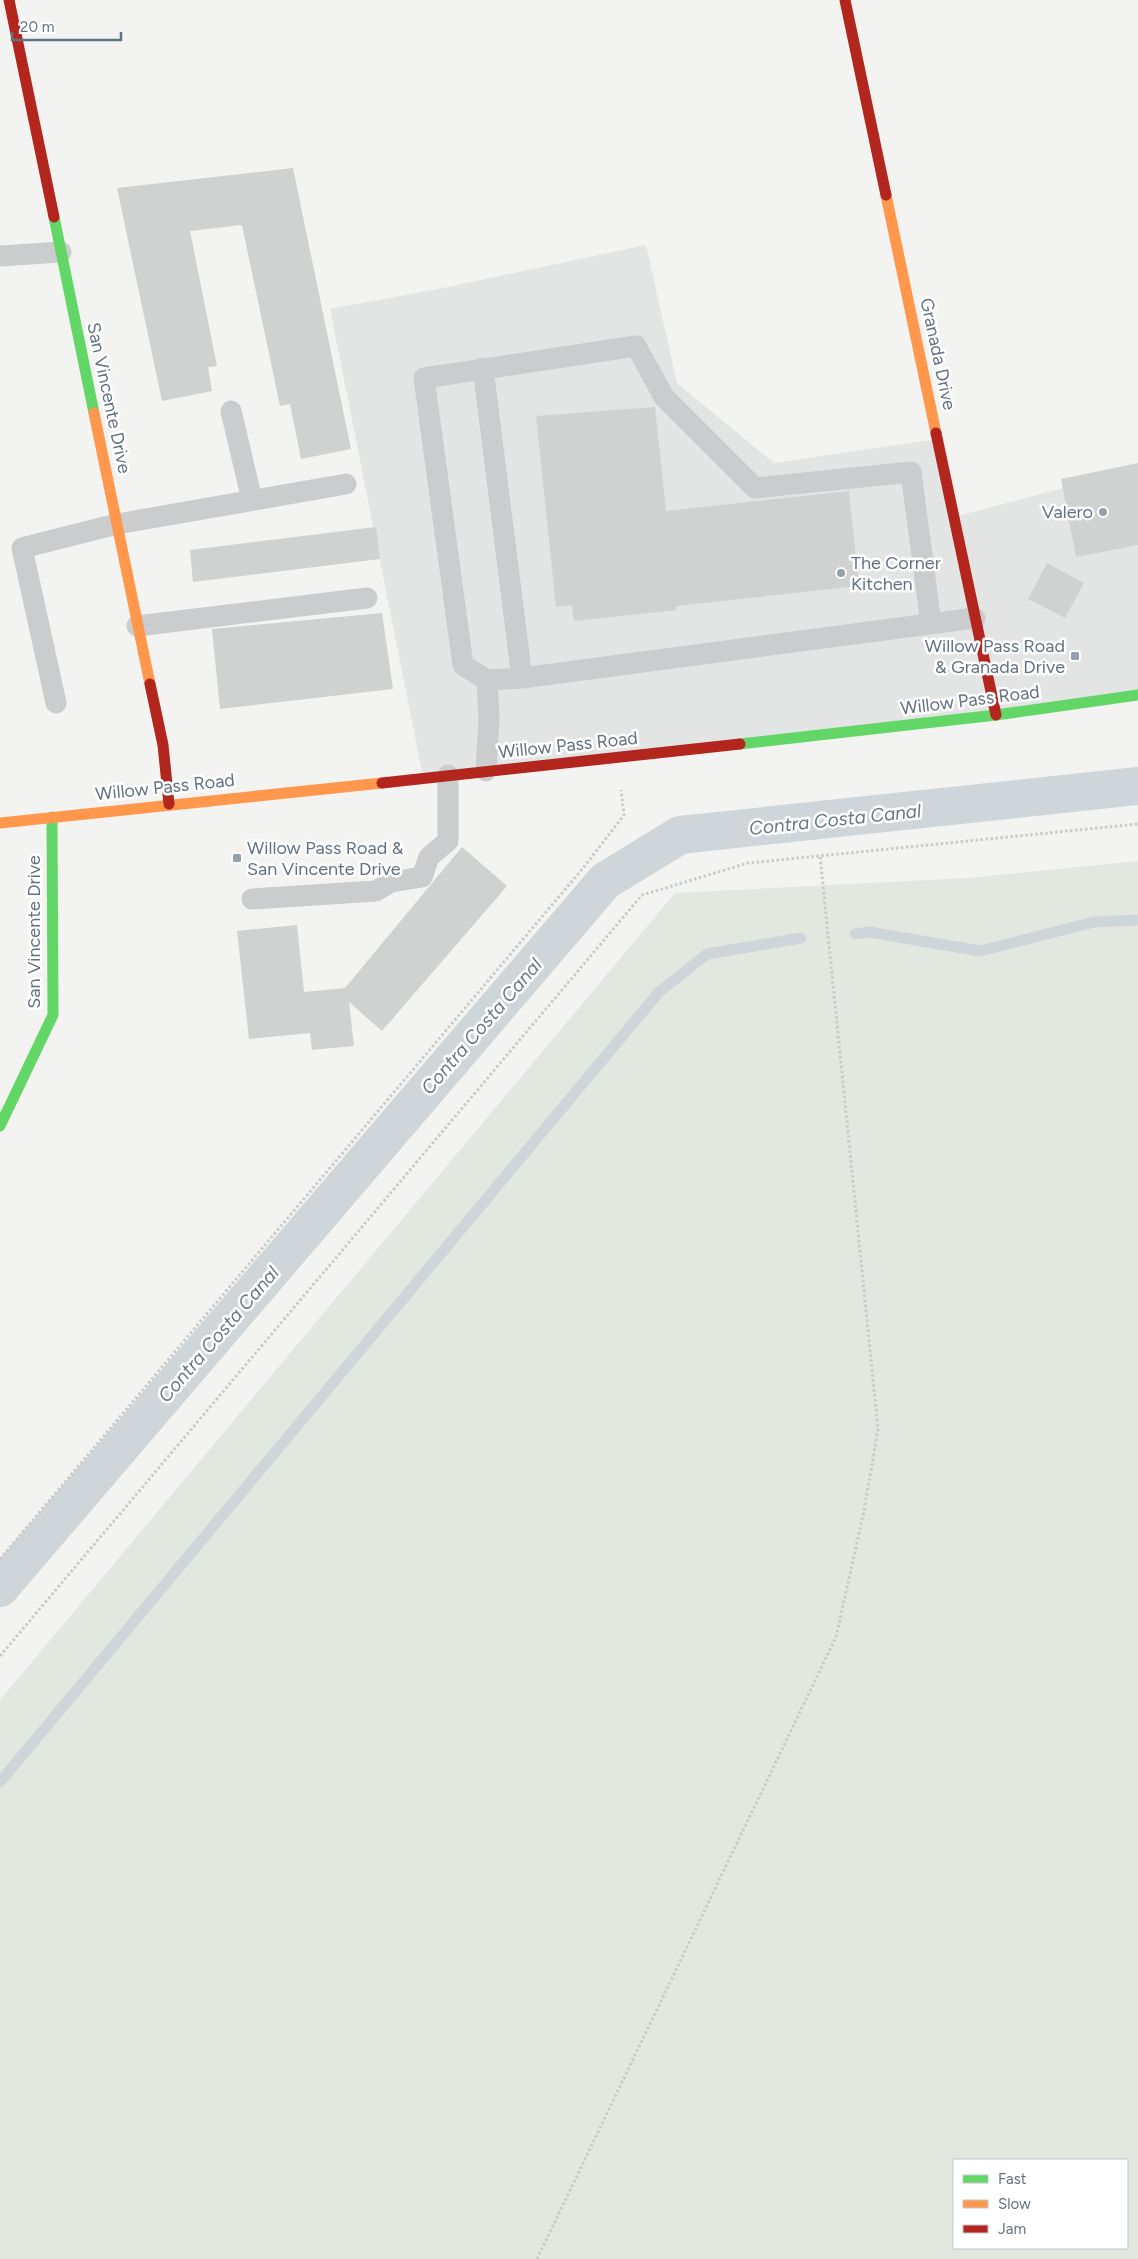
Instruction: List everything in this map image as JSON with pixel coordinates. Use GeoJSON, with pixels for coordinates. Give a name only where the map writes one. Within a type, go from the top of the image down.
{"type":"FeatureCollection","features":[{"type":"Feature","properties":{"kind":"street","name":"San Vincente Drive"},"geometry":{"type":"LineString","coordinates":[[9,0],[163,745],[169,804]]}},
{"type":"Feature","properties":{"kind":"street","name":"Granada Drive"},"geometry":{"type":"LineString","coordinates":[[845,0],[996,715]]}},
{"type":"Feature","properties":{"kind":"street","name":"Willow Pass Road"},"geometry":{"type":"LineString","coordinates":[[0,823],[996,715],[1138,695]]}},
{"type":"Feature","properties":{"kind":"street","name":"San Vincente Drive"},"geometry":{"type":"LineString","coordinates":[[0,1126],[53,1014],[52,817]]}},
{"type":"Feature","properties":{"kind":"lane"},"geometry":{"type":"LineString","coordinates":[[0,256],[61,252]]}},
{"type":"Feature","properties":{"kind":"lane"},"geometry":{"type":"LineString","coordinates":[[931,624],[911,472],[755,488],[664,397],[636,346],[424,378],[463,665],[487,680],[522,678],[931,624],[975,618]]}},
{"type":"Feature","properties":{"kind":"lane"},"geometry":{"type":"LineString","coordinates":[[483,368],[522,678]]}},
{"type":"Feature","properties":{"kind":"lane"},"geometry":{"type":"LineString","coordinates":[[231,410],[252,500]]}},
{"type":"Feature","properties":{"kind":"lane"},"geometry":{"type":"LineString","coordinates":[[56,703],[22,548],[117,524],[346,484]]}},
{"type":"Feature","properties":{"kind":"lane"},"geometry":{"type":"LineString","coordinates":[[137,626],[367,598]]}},
{"type":"Feature","properties":{"kind":"lane"},"geometry":{"type":"LineString","coordinates":[[486,771],[489,718],[487,680]]}},
{"type":"Feature","properties":{"kind":"lane"},"geometry":{"type":"LineString","coordinates":[[252,898],[376,891],[391,882],[422,876],[429,857],[448,841],[448,775]]}},
{"type":"Feature","properties":{"kind":"path"},"geometry":{"type":"LineString","coordinates":[[0,1559],[571,882],[624,816],[618,757]]}},
{"type":"Feature","properties":{"kind":"path"},"geometry":{"type":"LineString","coordinates":[[0,1656],[642,895],[748,863],[1138,824]]}},
{"type":"Feature","properties":{"kind":"path"},"geometry":{"type":"LineString","coordinates":[[537,2259],[836,1637],[864,1511],[878,1429],[820,856]]}},
{"type":"Feature","properties":{"kind":"shaded area"},"geometry":{"type":"Polygon","coordinates":[[[646,245],[677,383],[774,463],[937,439],[954,517],[1138,468],[1138,695],[423,777],[330,309],[438,289],[646,245]]]}},
{"type":"Feature","properties":{"kind":"shaded area"},"geometry":{"type":"Polygon","coordinates":[[[1138,861],[1138,2259],[0,2259],[0,1700],[675,893],[968,878],[1138,861]]]}},
{"type":"Feature","properties":{"kind":"building"},"geometry":{"type":"Polygon","coordinates":[[[293,168],[351,449],[301,459],[290,404],[280,406],[242,225],[190,231],[217,366],[208,367],[212,391],[162,401],[117,188],[293,168]]]}},
{"type":"Feature","properties":{"kind":"building"},"geometry":{"type":"Polygon","coordinates":[[[655,407],[666,511],[849,491],[859,586],[676,606],[677,610],[574,621],[572,605],[556,607],[536,416],[655,407]]]}},
{"type":"Feature","properties":{"kind":"building","name":"Valero"},"geometry":{"type":"Polygon","coordinates":[[[1138,463],[1138,545],[1076,557],[1061,479],[1138,463]]]}},
{"type":"Feature","properties":{"kind":"building"},"geometry":{"type":"Polygon","coordinates":[[[376,527],[380,559],[193,582],[190,550],[376,527]]]}},
{"type":"Feature","properties":{"kind":"building","name":"Valero"},"geometry":{"type":"Polygon","coordinates":[[[1047,563],[1084,583],[1065,618],[1028,599],[1047,563]]]}},
{"type":"Feature","properties":{"kind":"building"},"geometry":{"type":"Polygon","coordinates":[[[382,613],[393,689],[220,709],[212,629],[382,613]]]}},
{"type":"Feature","properties":{"kind":"building"},"geometry":{"type":"Polygon","coordinates":[[[462,847],[507,886],[382,1031],[349,1002],[354,1046],[312,1050],[310,1033],[249,1039],[237,931],[297,925],[304,992],[345,988],[462,847]]]}},
{"type":"Feature","properties":{"kind":"waterway","name":"Contra Costa Canal"},"geometry":{"type":"LineString","coordinates":[[0,1588],[605,881],[680,835],[1138,786]]}},
{"type":"Feature","properties":{"kind":"waterway"},"geometry":{"type":"LineString","coordinates":[[855,934],[869,932],[980,951],[1094,922],[1138,920]]}},
{"type":"Feature","properties":{"kind":"waterway"},"geometry":{"type":"LineString","coordinates":[[0,1782],[659,992],[707,954],[801,938]]}},
{"type":"Feature","properties":{"kind":"traffic: fast"},"geometry":{"type":"LineString","coordinates":[[54,217],[94,413]]}},
{"type":"Feature","properties":{"kind":"traffic: fast"},"geometry":{"type":"LineString","coordinates":[[740,744],[996,715],[1138,695]]}},
{"type":"Feature","properties":{"kind":"traffic: fast"},"geometry":{"type":"LineString","coordinates":[[0,1126],[53,1015],[52,817]]}},
{"type":"Feature","properties":{"kind":"traffic: slow"},"geometry":{"type":"LineString","coordinates":[[886,195],[936,433]]}},
{"type":"Feature","properties":{"kind":"traffic: slow"},"geometry":{"type":"LineString","coordinates":[[94,413],[150,684]]}},
{"type":"Feature","properties":{"kind":"traffic: slow"},"geometry":{"type":"LineString","coordinates":[[0,823],[382,783]]}},
{"type":"Feature","properties":{"kind":"traffic: jam"},"geometry":{"type":"LineString","coordinates":[[9,0],[54,217]]}},
{"type":"Feature","properties":{"kind":"traffic: jam"},"geometry":{"type":"LineString","coordinates":[[845,0],[886,195]]}},
{"type":"Feature","properties":{"kind":"traffic: jam"},"geometry":{"type":"LineString","coordinates":[[936,433],[996,715]]}},
{"type":"Feature","properties":{"kind":"traffic: jam"},"geometry":{"type":"LineString","coordinates":[[150,684],[163,745],[169,804]]}},
{"type":"Feature","properties":{"kind":"traffic: jam"},"geometry":{"type":"LineString","coordinates":[[382,783],[740,744]]}},
{"type":"Feature","properties":{"kind":"place","name":"Valero"},"geometry":{"type":"Point","coordinates":[1103,512]}},
{"type":"Feature","properties":{"kind":"place","name":"The Corner Kitchen"},"geometry":{"type":"Point","coordinates":[841,573]}},
{"type":"Feature","properties":{"kind":"place","name":"Willow Pass Road & Granada Drive"},"geometry":{"type":"Point","coordinates":[1075,656]}},
{"type":"Feature","properties":{"kind":"place","name":"Willow Pass Road & San Vincente Drive"},"geometry":{"type":"Point","coordinates":[237,858]}}]}
